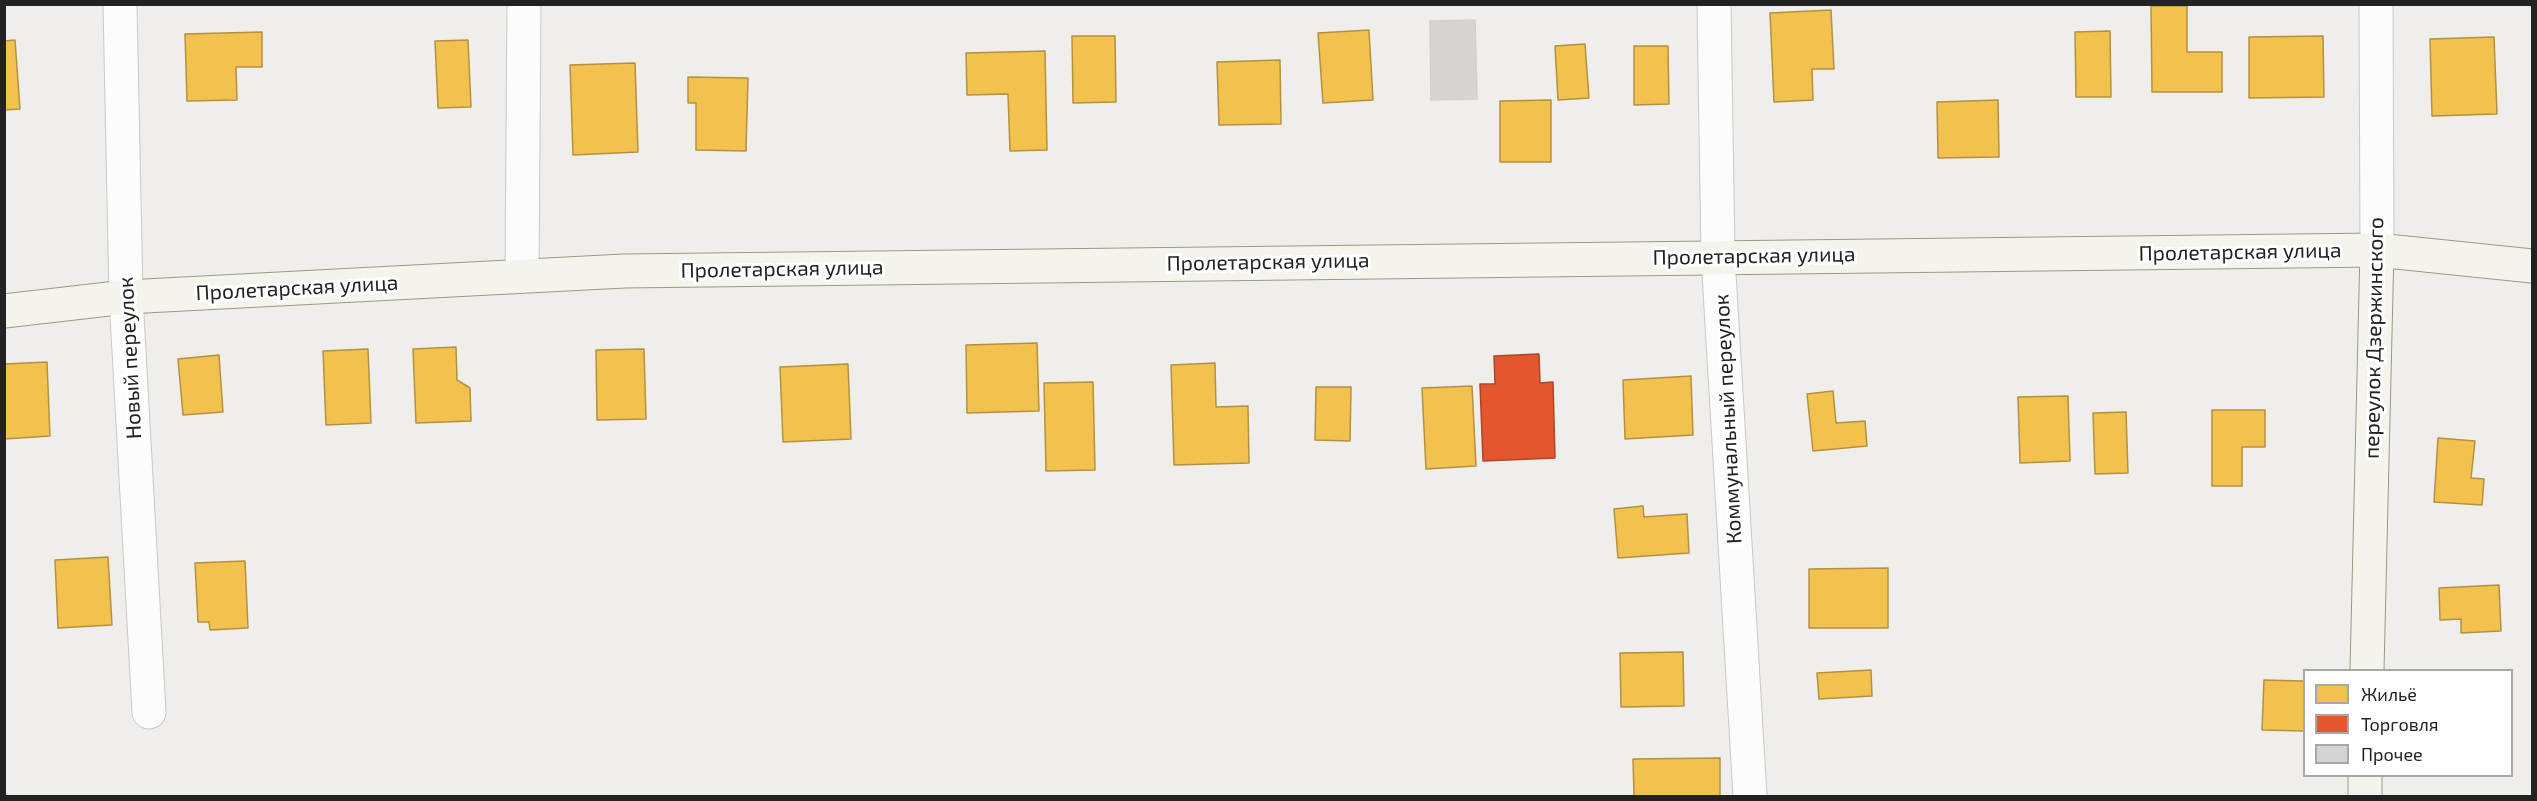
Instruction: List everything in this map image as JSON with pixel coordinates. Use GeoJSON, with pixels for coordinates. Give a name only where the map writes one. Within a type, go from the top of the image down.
{"type":"FeatureCollection","features":[{"type":"Feature","properties":{"kind":"street","name":"Новый переулок"},"geometry":{"type":"LineString","coordinates":[[120,4],[126,297],[149,711]]}},
{"type":"Feature","properties":{"kind":"street"},"geometry":{"type":"LineString","coordinates":[[522,276],[524,4]]}},
{"type":"Feature","properties":{"kind":"street","name":"Коммунальный переулок"},"geometry":{"type":"LineString","coordinates":[[1714,4],[1718,257],[1750,796]]}},
{"type":"Feature","properties":{"kind":"street","name":"переулок Дзержинского"},"geometry":{"type":"LineString","coordinates":[[2367,669],[2377,250],[2376,4]]}},
{"type":"Feature","properties":{"kind":"street","name":"Пролетарская улица"},"geometry":{"type":"LineString","coordinates":[[4,311],[126,297],[624,271],[2377,250],[2532,266]]}},
{"type":"Feature","properties":{"kind":"street"},"geometry":{"type":"LineString","coordinates":[[2365,777],[2365,796]]}},
{"type":"Feature","properties":{"kind":"building: Жильё"},"geometry":{"type":"Polygon","coordinates":[[[2151,6],[2187,6],[2187,52],[2222,52],[2222,92],[2152,92],[2151,6]]]}},
{"type":"Feature","properties":{"kind":"building: Жильё"},"geometry":{"type":"Polygon","coordinates":[[[1831,10],[1834,69],[1812,69],[1813,100],[1774,102],[1770,13],[1831,10]]]}},
{"type":"Feature","properties":{"kind":"building: Жильё"},"geometry":{"type":"Polygon","coordinates":[[[1369,30],[1373,100],[1323,103],[1318,33],[1369,30]]]}},
{"type":"Feature","properties":{"kind":"building: Жильё"},"geometry":{"type":"Polygon","coordinates":[[[2110,31],[2111,97],[2076,97],[2075,32],[2110,31]]]}},
{"type":"Feature","properties":{"kind":"building: Жильё"},"geometry":{"type":"Polygon","coordinates":[[[262,32],[262,67],[236,67],[237,100],[187,101],[185,34],[262,32]]]}},
{"type":"Feature","properties":{"kind":"building: Жильё"},"geometry":{"type":"Polygon","coordinates":[[[1072,36],[1115,36],[1116,102],[1073,103],[1072,36]]]}},
{"type":"Feature","properties":{"kind":"building: Жильё"},"geometry":{"type":"Polygon","coordinates":[[[2323,36],[2324,97],[2249,98],[2249,37],[2323,36]]]}},
{"type":"Feature","properties":{"kind":"building: Жильё"},"geometry":{"type":"Polygon","coordinates":[[[2494,37],[2497,114],[2432,116],[2430,39],[2494,37]]]}},
{"type":"Feature","properties":{"kind":"building: Жильё"},"geometry":{"type":"Polygon","coordinates":[[[15,40],[20,109],[4,110],[4,41],[15,40]]]}},
{"type":"Feature","properties":{"kind":"building: Жильё"},"geometry":{"type":"Polygon","coordinates":[[[468,40],[471,107],[438,108],[435,41],[468,40]]]}},
{"type":"Feature","properties":{"kind":"building: Жильё"},"geometry":{"type":"Polygon","coordinates":[[[1585,44],[1589,98],[1558,100],[1555,46],[1585,44]]]}},
{"type":"Feature","properties":{"kind":"building: Жильё"},"geometry":{"type":"Polygon","coordinates":[[[1634,46],[1668,46],[1669,104],[1634,105],[1634,46]]]}},
{"type":"Feature","properties":{"kind":"building: Жильё"},"geometry":{"type":"Polygon","coordinates":[[[1045,51],[1047,150],[1010,151],[1008,94],[967,95],[966,53],[1045,51]]]}},
{"type":"Feature","properties":{"kind":"building: Жильё"},"geometry":{"type":"Polygon","coordinates":[[[1280,60],[1281,124],[1219,125],[1217,62],[1280,60]]]}},
{"type":"Feature","properties":{"kind":"building: Жильё"},"geometry":{"type":"Polygon","coordinates":[[[635,63],[638,152],[573,155],[570,65],[635,63]]]}},
{"type":"Feature","properties":{"kind":"building: Жильё"},"geometry":{"type":"Polygon","coordinates":[[[688,77],[748,78],[746,151],[696,150],[696,103],[688,103],[688,77]]]}},
{"type":"Feature","properties":{"kind":"building: Жильё"},"geometry":{"type":"Polygon","coordinates":[[[1551,100],[1551,162],[1500,162],[1500,101],[1551,100]]]}},
{"type":"Feature","properties":{"kind":"building: Жильё"},"geometry":{"type":"Polygon","coordinates":[[[1998,100],[1999,157],[1938,158],[1937,102],[1998,100]]]}},
{"type":"Feature","properties":{"kind":"building: Жильё"},"geometry":{"type":"Polygon","coordinates":[[[1037,343],[1039,411],[967,413],[966,345],[1037,343]]]}},
{"type":"Feature","properties":{"kind":"building: Жильё"},"geometry":{"type":"Polygon","coordinates":[[[456,347],[457,380],[470,388],[471,421],[416,423],[413,349],[456,347]]]}},
{"type":"Feature","properties":{"kind":"building: Жильё"},"geometry":{"type":"Polygon","coordinates":[[[368,349],[371,423],[326,425],[323,351],[368,349]]]}},
{"type":"Feature","properties":{"kind":"building: Жильё"},"geometry":{"type":"Polygon","coordinates":[[[644,349],[646,419],[597,420],[596,350],[644,349]]]}},
{"type":"Feature","properties":{"kind":"building: Жильё"},"geometry":{"type":"Polygon","coordinates":[[[219,355],[223,412],[183,415],[178,359],[219,355]]]}},
{"type":"Feature","properties":{"kind":"building: Жильё"},"geometry":{"type":"Polygon","coordinates":[[[47,362],[50,436],[4,439],[4,364],[47,362]]]}},
{"type":"Feature","properties":{"kind":"building: Жильё"},"geometry":{"type":"Polygon","coordinates":[[[1215,363],[1216,407],[1248,406],[1249,463],[1174,465],[1171,365],[1215,363]]]}},
{"type":"Feature","properties":{"kind":"building: Жильё"},"geometry":{"type":"Polygon","coordinates":[[[848,364],[851,439],[783,442],[780,367],[848,364]]]}},
{"type":"Feature","properties":{"kind":"building: Жильё"},"geometry":{"type":"Polygon","coordinates":[[[1691,376],[1693,435],[1625,439],[1623,380],[1691,376]]]}},
{"type":"Feature","properties":{"kind":"building: Жильё"},"geometry":{"type":"Polygon","coordinates":[[[1093,382],[1095,470],[1046,471],[1044,383],[1093,382]]]}},
{"type":"Feature","properties":{"kind":"building: Жильё"},"geometry":{"type":"Polygon","coordinates":[[[1472,386],[1476,466],[1426,469],[1422,388],[1472,386]]]}},
{"type":"Feature","properties":{"kind":"building: Жильё"},"geometry":{"type":"Polygon","coordinates":[[[1316,387],[1351,387],[1350,441],[1315,440],[1316,387]]]}},
{"type":"Feature","properties":{"kind":"building: Жильё"},"geometry":{"type":"Polygon","coordinates":[[[1833,391],[1836,423],[1865,421],[1867,446],[1813,451],[1807,394],[1833,391]]]}},
{"type":"Feature","properties":{"kind":"building: Жильё"},"geometry":{"type":"Polygon","coordinates":[[[2068,396],[2070,461],[2020,463],[2018,397],[2068,396]]]}},
{"type":"Feature","properties":{"kind":"building: Жильё"},"geometry":{"type":"Polygon","coordinates":[[[2212,410],[2265,410],[2265,447],[2242,447],[2242,486],[2212,486],[2212,410]]]}},
{"type":"Feature","properties":{"kind":"building: Жильё"},"geometry":{"type":"Polygon","coordinates":[[[2126,412],[2128,473],[2095,474],[2093,413],[2126,412]]]}},
{"type":"Feature","properties":{"kind":"building: Жильё"},"geometry":{"type":"Polygon","coordinates":[[[2438,438],[2475,441],[2471,478],[2484,479],[2482,505],[2434,502],[2438,438]]]}},
{"type":"Feature","properties":{"kind":"building: Жильё"},"geometry":{"type":"Polygon","coordinates":[[[1643,506],[1644,517],[1687,514],[1689,553],[1618,558],[1614,509],[1643,506]]]}},
{"type":"Feature","properties":{"kind":"building: Жильё"},"geometry":{"type":"Polygon","coordinates":[[[108,557],[112,625],[58,628],[55,560],[108,557]]]}},
{"type":"Feature","properties":{"kind":"building: Жильё"},"geometry":{"type":"Polygon","coordinates":[[[245,561],[248,628],[210,630],[209,622],[198,622],[195,563],[245,561]]]}},
{"type":"Feature","properties":{"kind":"building: Жильё"},"geometry":{"type":"Polygon","coordinates":[[[1888,568],[1888,628],[1809,628],[1809,569],[1888,568]]]}},
{"type":"Feature","properties":{"kind":"building: Жильё"},"geometry":{"type":"Polygon","coordinates":[[[2499,585],[2501,631],[2461,633],[2461,619],[2440,620],[2439,588],[2499,585]]]}},
{"type":"Feature","properties":{"kind":"building: Жильё"},"geometry":{"type":"Polygon","coordinates":[[[1683,652],[1684,706],[1621,707],[1620,653],[1683,652]]]}},
{"type":"Feature","properties":{"kind":"building: Жильё"},"geometry":{"type":"Polygon","coordinates":[[[1871,670],[1872,696],[1819,699],[1817,673],[1871,670]]]}},
{"type":"Feature","properties":{"kind":"building: Жильё"},"geometry":{"type":"Polygon","coordinates":[[[2264,680],[2303,681],[2303,731],[2262,730],[2264,680]]]}},
{"type":"Feature","properties":{"kind":"building: Жильё"},"geometry":{"type":"Polygon","coordinates":[[[1720,758],[1720,796],[1634,796],[1633,759],[1720,758]]]}},
{"type":"Feature","properties":{"kind":"building: Торговля"},"geometry":{"type":"Polygon","coordinates":[[[1539,354],[1540,383],[1553,382],[1555,458],[1483,461],[1480,384],[1495,384],[1494,356],[1539,354]]]}},
{"type":"Feature","properties":{"kind":"building: Прочее"},"geometry":{"type":"Polygon","coordinates":[[[1475,20],[1477,99],[1431,100],[1430,21],[1475,20]]]}}]}
